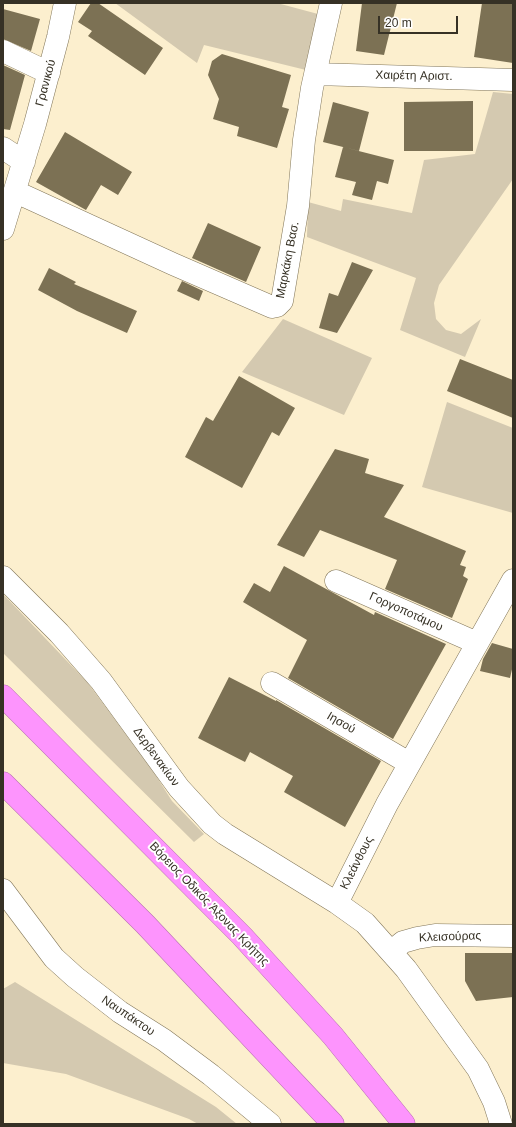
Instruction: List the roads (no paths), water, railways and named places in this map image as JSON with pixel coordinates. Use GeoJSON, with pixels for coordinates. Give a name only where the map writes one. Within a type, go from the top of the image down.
{"type":"FeatureCollection","features":[{"type":"Feature","properties":{"kind":"highway","name":"Βόρειος Οδικός Άξονας Κρήτης"},"geometry":{"type":"LineString","coordinates":[[3,696],[242,936],[333,1036],[404,1124]]}},
{"type":"Feature","properties":{"kind":"highway"},"geometry":{"type":"LineString","coordinates":[[3,783],[145,924],[333,1124]]}},
{"type":"Feature","properties":{"kind":"street","name":"Γρανικού"},"geometry":{"type":"LineString","coordinates":[[3,229],[16,192],[49,73],[65,3]]}},
{"type":"Feature","properties":{"kind":"street","name":"Μαρκάκη Βασ."},"geometry":{"type":"LineString","coordinates":[[16,192],[173,264],[272,306],[277,306],[282,301],[298,206],[304,140],[315,74],[331,3]]}},
{"type":"Feature","properties":{"kind":"street"},"geometry":{"type":"LineString","coordinates":[[3,51],[49,73]]}},
{"type":"Feature","properties":{"kind":"street","name":"Χαιρέτη Αριστ."},"geometry":{"type":"LineString","coordinates":[[315,74],[513,80]]}},
{"type":"Feature","properties":{"kind":"street"},"geometry":{"type":"LineString","coordinates":[[3,148],[24,162]]}},
{"type":"Feature","properties":{"kind":"street","name":"Δερβενακίων"},"geometry":{"type":"LineString","coordinates":[[3,577],[59,633],[101,681],[179,788],[212,824],[225,834],[337,903]]}},
{"type":"Feature","properties":{"kind":"street","name":"Κλεάνθους"},"geometry":{"type":"LineString","coordinates":[[501,1124],[494,1102],[478,1068],[459,1040],[392,951],[365,923],[337,903],[409,763],[513,580]]}},
{"type":"Feature","properties":{"kind":"street","name":"Γοργοποτάμου"},"geometry":{"type":"LineString","coordinates":[[336,581],[477,643]]}},
{"type":"Feature","properties":{"kind":"street","name":"Ιησού"},"geometry":{"type":"LineString","coordinates":[[272,683],[409,763]]}},
{"type":"Feature","properties":{"kind":"street","name":"Ναυπάκτου"},"geometry":{"type":"LineString","coordinates":[[3,890],[54,958],[75,977],[120,1012],[164,1040],[211,1075],[270,1124]]}},
{"type":"Feature","properties":{"kind":"street","name":"Κλεισούρας"},"geometry":{"type":"LineString","coordinates":[[392,951],[403,942],[417,938],[435,936],[513,936]]}}]}
